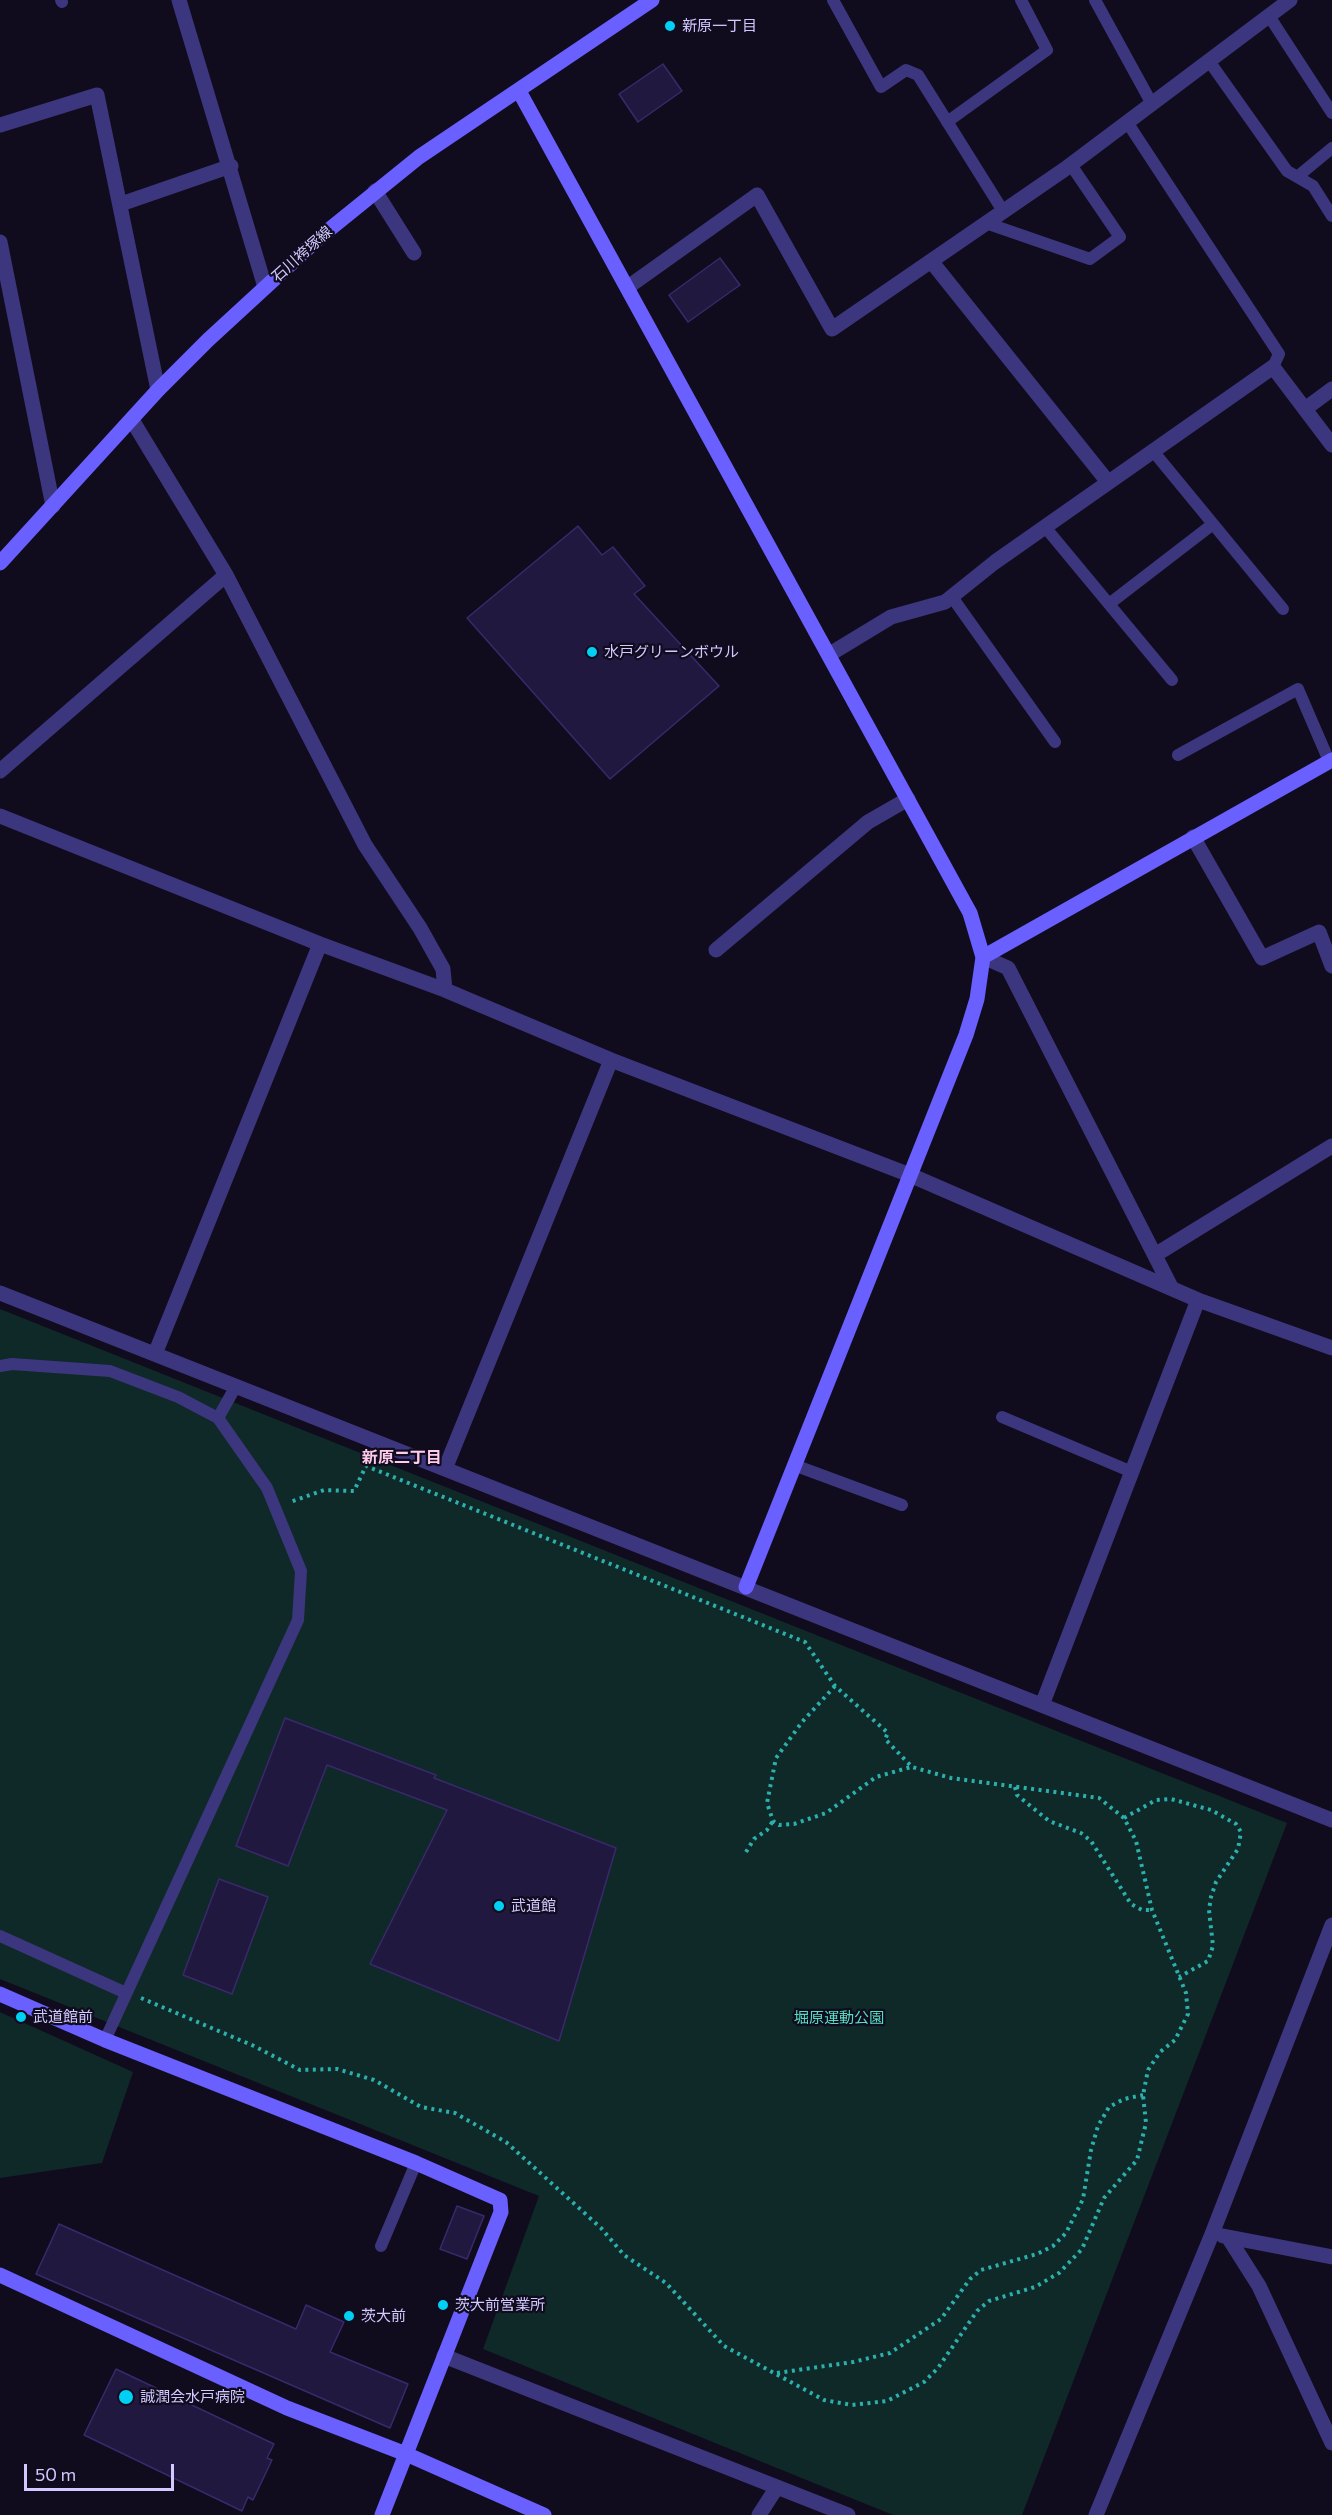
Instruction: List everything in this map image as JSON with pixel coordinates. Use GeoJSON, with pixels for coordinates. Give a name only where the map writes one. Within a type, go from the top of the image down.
{"type":"FeatureCollection","features":[{"type":"Feature","properties":{"kind":"street"},"geometry":{"type":"LineString","coordinates":[[179,0],[266,286]]}},
{"type":"Feature","properties":{"kind":"street","name":"石川袴塚線"},"geometry":{"type":"LineString","coordinates":[[0,563],[158,390],[266,286],[375,191],[419,157],[652,0]]}},
{"type":"Feature","properties":{"kind":"street"},"geometry":{"type":"LineString","coordinates":[[628,287],[758,195],[832,329],[1071,165],[1290,0]]}},
{"type":"Feature","properties":{"kind":"street"},"geometry":{"type":"LineString","coordinates":[[519,90],[970,913],[983,957],[977,999],[966,1035],[746,1587]]}},
{"type":"Feature","properties":{"kind":"street"},"geometry":{"type":"LineString","coordinates":[[0,125],[97,94],[158,390]]}},
{"type":"Feature","properties":{"kind":"street"},"geometry":{"type":"LineString","coordinates":[[121,204],[231,166]]}},
{"type":"Feature","properties":{"kind":"street"},"geometry":{"type":"LineString","coordinates":[[375,191],[414,253]]}},
{"type":"Feature","properties":{"kind":"street"},"geometry":{"type":"LineString","coordinates":[[0,242],[53,506]]}},
{"type":"Feature","properties":{"kind":"street"},"geometry":{"type":"LineString","coordinates":[[931,261],[1108,482]]}},
{"type":"Feature","properties":{"kind":"street"},"geometry":{"type":"LineString","coordinates":[[830,654],[891,617],[945,602],[1045,527],[1273,367],[1332,445]]}},
{"type":"Feature","properties":{"kind":"street"},"geometry":{"type":"LineString","coordinates":[[1305,409],[1332,389]]}},
{"type":"Feature","properties":{"kind":"street"},"geometry":{"type":"LineString","coordinates":[[132,420],[226,575],[365,845],[420,928],[443,969],[445,990]]}},
{"type":"Feature","properties":{"kind":"street"},"geometry":{"type":"LineString","coordinates":[[0,771],[226,575]]}},
{"type":"Feature","properties":{"kind":"street"},"geometry":{"type":"LineString","coordinates":[[983,957],[1330,760]]}},
{"type":"Feature","properties":{"kind":"street"},"geometry":{"type":"LineString","coordinates":[[716,950],[868,822],[908,799]]}},
{"type":"Feature","properties":{"kind":"street"},"geometry":{"type":"LineString","coordinates":[[0,816],[320,944],[445,990],[611,1060],[910,1175],[1198,1300],[1332,1348]]}},
{"type":"Feature","properties":{"kind":"street"},"geometry":{"type":"LineString","coordinates":[[1193,837],[1262,958],[1325,929],[1332,966]]}},
{"type":"Feature","properties":{"kind":"street"},"geometry":{"type":"LineString","coordinates":[[155,1354],[320,944]]}},
{"type":"Feature","properties":{"kind":"street"},"geometry":{"type":"LineString","coordinates":[[983,957],[1008,968],[1171,1287]]}},
{"type":"Feature","properties":{"kind":"street"},"geometry":{"type":"LineString","coordinates":[[445,1469],[611,1060]]}},
{"type":"Feature","properties":{"kind":"street"},"geometry":{"type":"LineString","coordinates":[[1155,1255],[1332,1146]]}},
{"type":"Feature","properties":{"kind":"street"},"geometry":{"type":"LineString","coordinates":[[0,1293],[1332,1820]]}},
{"type":"Feature","properties":{"kind":"street"},"geometry":{"type":"LineString","coordinates":[[1042,1705],[1198,1300]]}},
{"type":"Feature","properties":{"kind":"street"},"geometry":{"type":"LineString","coordinates":[[1096,2515],[1212,2234],[1332,1925]]}},
{"type":"Feature","properties":{"kind":"street"},"geometry":{"type":"LineString","coordinates":[[0,1994],[105,2040],[416,2163],[494,2196],[501,2204],[501,2212],[382,2515]]}},
{"type":"Feature","properties":{"kind":"street"},"geometry":{"type":"LineString","coordinates":[[1212,2234],[1332,2258]]}},
{"type":"Feature","properties":{"kind":"street"},"geometry":{"type":"LineString","coordinates":[[1228,2237],[1259,2286],[1332,2443]]}},
{"type":"Feature","properties":{"kind":"street"},"geometry":{"type":"LineString","coordinates":[[0,2275],[287,2408],[406,2454],[544,2515]]}},
{"type":"Feature","properties":{"kind":"street"},"geometry":{"type":"LineString","coordinates":[[444,2356],[849,2515]]}},
{"type":"Feature","properties":{"kind":"street"},"geometry":{"type":"LineString","coordinates":[[759,2515],[777,2487]]}},
{"type":"Feature","properties":{"kind":"lane"},"geometry":{"type":"LineString","coordinates":[[833,0],[881,87],[906,70],[918,75],[1003,212]]}},
{"type":"Feature","properties":{"kind":"lane"},"geometry":{"type":"LineString","coordinates":[[947,122],[1047,50],[1021,0]]}},
{"type":"Feature","properties":{"kind":"lane"},"geometry":{"type":"LineString","coordinates":[[1095,0],[1152,104]]}},
{"type":"Feature","properties":{"kind":"lane"},"geometry":{"type":"LineString","coordinates":[[1269,16],[1332,113]]}},
{"type":"Feature","properties":{"kind":"lane"},"geometry":{"type":"LineString","coordinates":[[1209,61],[1287,171],[1312,186],[1332,216]]}},
{"type":"Feature","properties":{"kind":"lane"},"geometry":{"type":"LineString","coordinates":[[1127,122],[1279,354],[1273,367]]}},
{"type":"Feature","properties":{"kind":"lane"},"geometry":{"type":"LineString","coordinates":[[1297,177],[1332,148]]}},
{"type":"Feature","properties":{"kind":"lane"},"geometry":{"type":"LineString","coordinates":[[986,223],[1090,259],[1120,237],[1071,165]]}},
{"type":"Feature","properties":{"kind":"lane"},"geometry":{"type":"LineString","coordinates":[[1153,451],[1283,609]]}},
{"type":"Feature","properties":{"kind":"lane"},"geometry":{"type":"LineString","coordinates":[[1109,604],[1213,524]]}},
{"type":"Feature","properties":{"kind":"lane"},"geometry":{"type":"LineString","coordinates":[[1045,527],[1172,680]]}},
{"type":"Feature","properties":{"kind":"lane"},"geometry":{"type":"LineString","coordinates":[[952,597],[1055,742]]}},
{"type":"Feature","properties":{"kind":"lane"},"geometry":{"type":"LineString","coordinates":[[1178,755],[1298,689],[1330,760]]}},
{"type":"Feature","properties":{"kind":"lane"},"geometry":{"type":"LineString","coordinates":[[0,1366],[12,1364],[110,1371],[178,1397],[218,1418],[267,1488],[301,1571],[298,1620],[105,2040]]}},
{"type":"Feature","properties":{"kind":"lane"},"geometry":{"type":"LineString","coordinates":[[218,1418],[237,1386]]}},
{"type":"Feature","properties":{"kind":"lane"},"geometry":{"type":"LineString","coordinates":[[1002,1417],[1132,1472]]}},
{"type":"Feature","properties":{"kind":"lane"},"geometry":{"type":"LineString","coordinates":[[794,1465],[902,1505]]}},
{"type":"Feature","properties":{"kind":"lane"},"geometry":{"type":"LineString","coordinates":[[0,1935],[126,1993]]}},
{"type":"Feature","properties":{"kind":"lane"},"geometry":{"type":"LineString","coordinates":[[381,2246],[416,2163]]}},
{"type":"Feature","properties":{"kind":"path"},"geometry":{"type":"LineString","coordinates":[[126,1993],[254,2046],[300,2070],[337,2069],[374,2080],[421,2107],[455,2113],[506,2142],[601,2228],[624,2255],[666,2283],[724,2346],[824,2400],[852,2405],[887,2401],[924,2382],[938,2367],[977,2311],[989,2301],[1035,2288],[1059,2273],[1082,2249],[1104,2198],[1137,2160],[1146,2123],[1143,2095],[1148,2070],[1160,2052],[1175,2040],[1188,2014],[1186,1993],[1152,1910],[1136,1841],[1124,1818],[1100,1798],[951,1778],[912,1767],[885,1739],[888,1733],[835,1686],[805,1642],[366,1466],[354,1491],[324,1490],[275,1508]]}},
{"type":"Feature","properties":{"kind":"path"},"geometry":{"type":"LineString","coordinates":[[835,1686],[802,1722],[776,1758],[767,1803],[773,1821],[779,1825],[794,1824],[826,1813],[876,1777],[912,1767]]}},
{"type":"Feature","properties":{"kind":"path"},"geometry":{"type":"LineString","coordinates":[[1015,1787],[1017,1795],[1049,1821],[1081,1833],[1091,1841],[1131,1904],[1142,1910],[1152,1910]]}},
{"type":"Feature","properties":{"kind":"path"},"geometry":{"type":"LineString","coordinates":[[1124,1818],[1156,1800],[1171,1799],[1211,1810],[1236,1824],[1241,1832],[1238,1849],[1216,1882],[1211,1897],[1209,1910],[1213,1946],[1208,1961],[1179,1977]]}},
{"type":"Feature","properties":{"kind":"path"},"geometry":{"type":"LineString","coordinates":[[746,1852],[754,1839],[767,1830],[773,1821]]}},
{"type":"Feature","properties":{"kind":"path"},"geometry":{"type":"LineString","coordinates":[[776,2373],[853,2362],[890,2354],[941,2319],[970,2279],[981,2270],[1036,2254],[1053,2246],[1066,2233],[1083,2199],[1091,2150],[1098,2126],[1109,2107],[1124,2099],[1143,2095]]}},
{"type":"Feature","properties":{"kind":"green space","name":"堀原運動公園"},"geometry":{"type":"Polygon","coordinates":[[[0,1309],[1287,1823],[1022,2515],[893,2515],[483,2349],[539,2196],[0,1979],[0,1309]]]}},
{"type":"Feature","properties":{"kind":"green space"},"geometry":{"type":"Polygon","coordinates":[[[0,2012],[133,2072],[102,2163],[0,2178],[0,2012]]]}},
{"type":"Feature","properties":{"kind":"building"},"geometry":{"type":"Polygon","coordinates":[[[663,64],[682,91],[638,122],[619,94],[663,64]]]}},
{"type":"Feature","properties":{"kind":"building"},"geometry":{"type":"Polygon","coordinates":[[[720,258],[740,285],[688,322],[669,295],[720,258]]]}},
{"type":"Feature","properties":{"kind":"building","name":"水戸グリーンボウル"},"geometry":{"type":"Polygon","coordinates":[[[578,526],[602,555],[613,547],[645,586],[634,594],[719,686],[610,779],[467,618],[578,526]]]}},
{"type":"Feature","properties":{"kind":"building","name":"武道館"},"geometry":{"type":"Polygon","coordinates":[[[285,1718],[436,1775],[434,1778],[616,1848],[559,2041],[370,1964],[447,1810],[327,1765],[288,1866],[236,1846],[285,1718]]]}},
{"type":"Feature","properties":{"kind":"building"},"geometry":{"type":"Polygon","coordinates":[[[219,1879],[268,1897],[232,1994],[183,1975],[219,1879]]]}},
{"type":"Feature","properties":{"kind":"building"},"geometry":{"type":"Polygon","coordinates":[[[457,2206],[484,2216],[467,2259],[440,2249],[457,2206]]]}},
{"type":"Feature","properties":{"kind":"building"},"geometry":{"type":"Polygon","coordinates":[[[59,2224],[296,2329],[306,2305],[344,2322],[330,2352],[408,2384],[390,2428],[36,2274],[59,2224]]]}},
{"type":"Feature","properties":{"kind":"building"},"geometry":{"type":"Polygon","coordinates":[[[116,2369],[274,2444],[267,2458],[272,2460],[253,2500],[248,2497],[242,2511],[84,2435],[116,2369]]]}},
{"type":"Feature","properties":{"kind":"place","name":"新原一丁目"},"geometry":{"type":"Point","coordinates":[670,26]}},
{"type":"Feature","properties":{"kind":"place","name":"水戸グリーンボウル"},"geometry":{"type":"Point","coordinates":[592,652]}},
{"type":"Feature","properties":{"kind":"place","name":"武道館"},"geometry":{"type":"Point","coordinates":[499,1906]}},
{"type":"Feature","properties":{"kind":"place","name":"武道館前"},"geometry":{"type":"Point","coordinates":[21,2017]}},
{"type":"Feature","properties":{"kind":"place","name":"茨大前営業所"},"geometry":{"type":"Point","coordinates":[443,2305]}},
{"type":"Feature","properties":{"kind":"place","name":"茨大前"},"geometry":{"type":"Point","coordinates":[349,2316]}},
{"type":"Feature","properties":{"kind":"place","name":"誠潤会水戸病院"},"geometry":{"type":"Point","coordinates":[126,2397]}},
{"type":"Feature","properties":{"kind":"district","name":"新原二丁目"},"geometry":{"type":"Point","coordinates":[402,1458]}}]}
